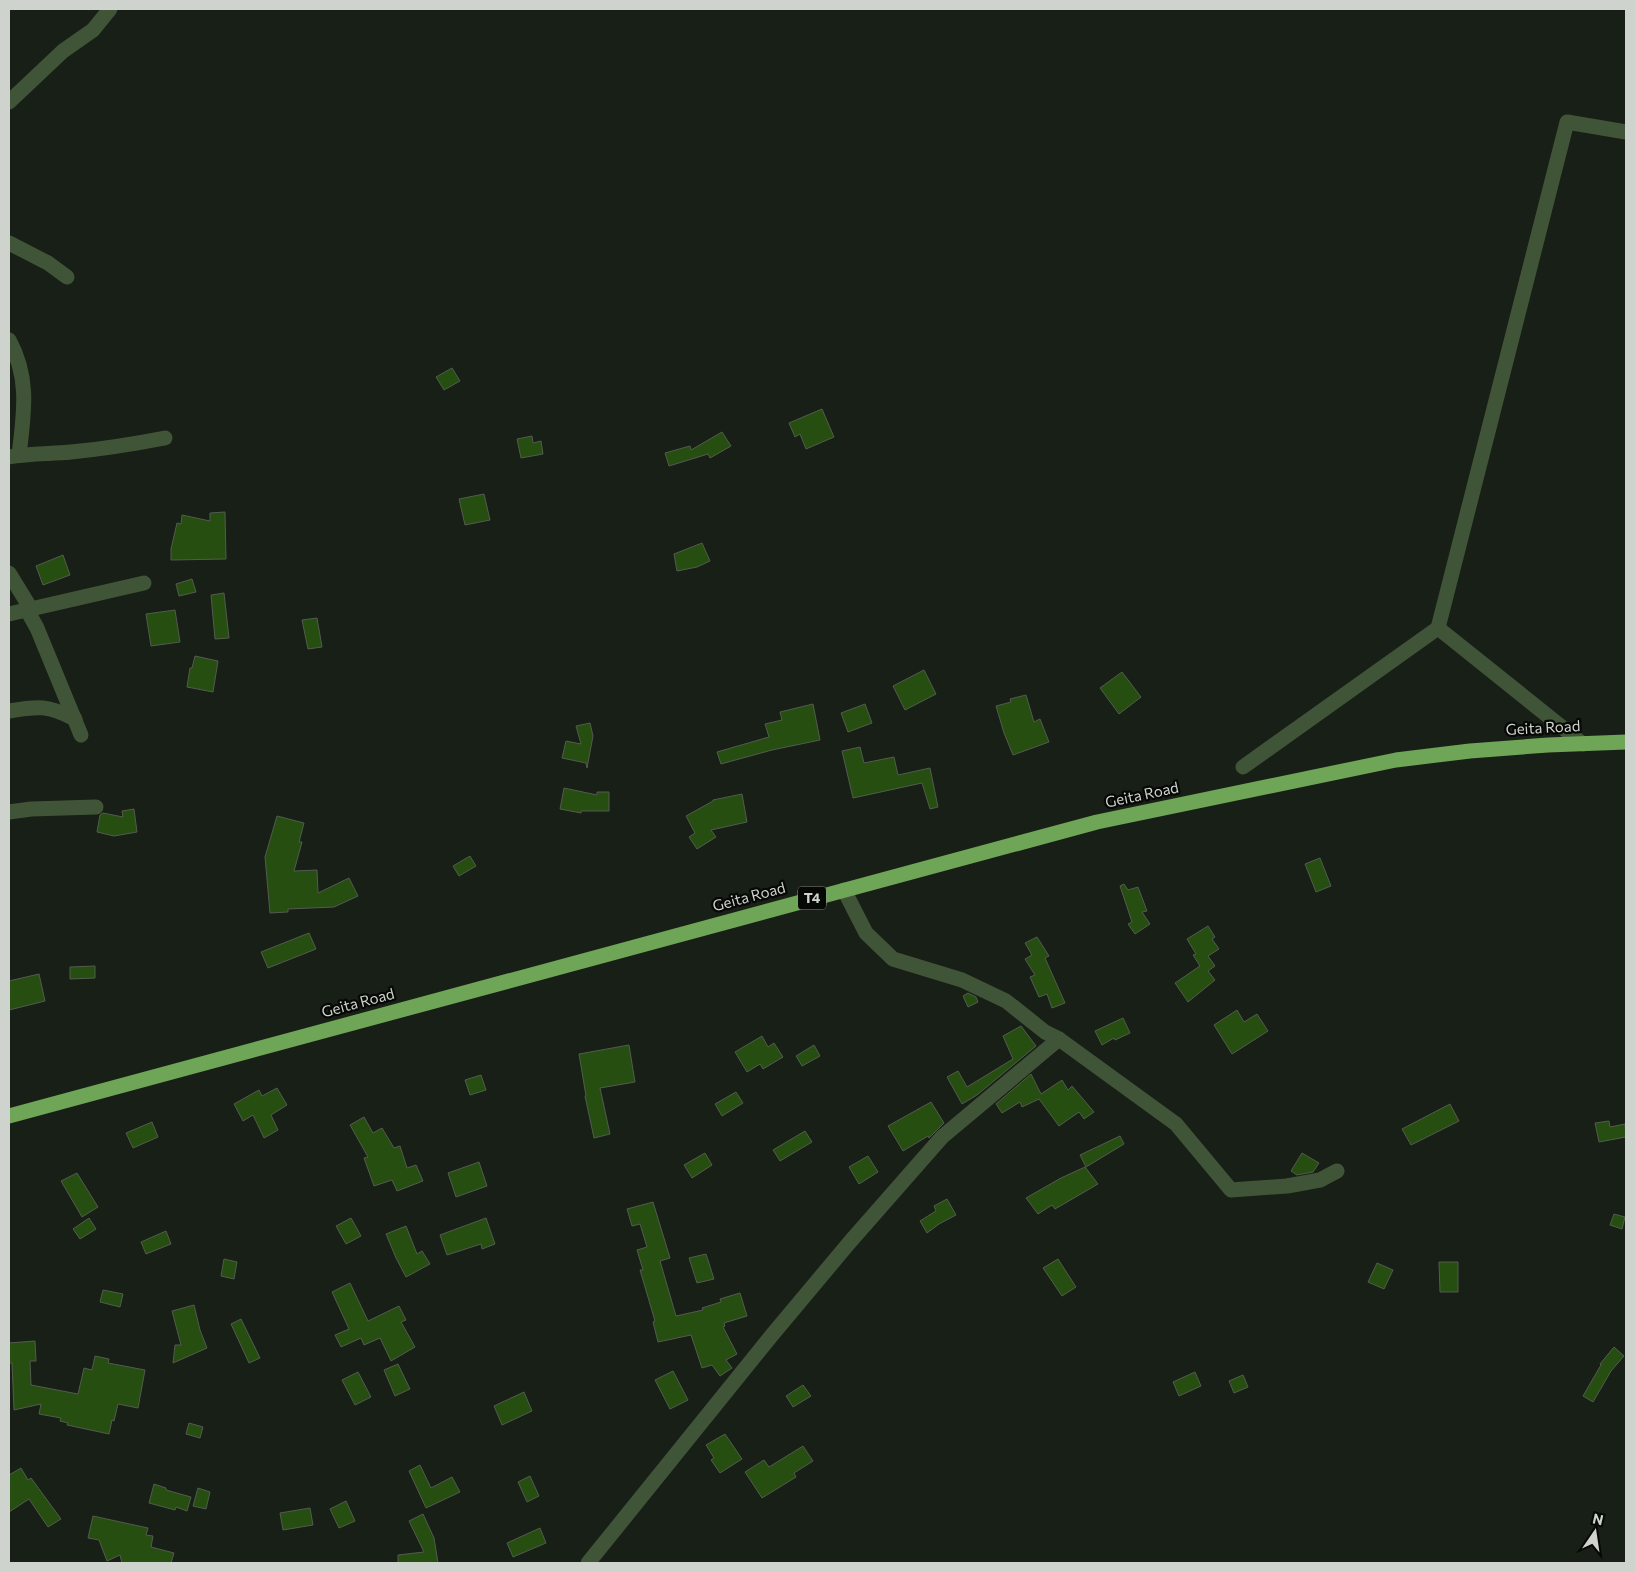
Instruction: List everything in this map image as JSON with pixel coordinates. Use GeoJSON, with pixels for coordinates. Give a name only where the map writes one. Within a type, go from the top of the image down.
{"type":"FeatureCollection","features":[{"type":"Feature","properties":{"kind":"highway","name":"Geita Road"},"geometry":{"type":"LineString","coordinates":[[9,1116],[1097,822],[1396,760],[1470,751],[1626,742]]}},
{"type":"Feature","properties":{"kind":"street"},"geometry":{"type":"LineString","coordinates":[[9,102],[63,51],[93,30],[110,9]]}},
{"type":"Feature","properties":{"kind":"street"},"geometry":{"type":"LineString","coordinates":[[1243,768],[1438,628],[1567,122],[1626,132]]}},
{"type":"Feature","properties":{"kind":"street"},"geometry":{"type":"LineString","coordinates":[[9,243],[48,263],[67,277]]}},
{"type":"Feature","properties":{"kind":"street"},"geometry":{"type":"LineString","coordinates":[[9,340],[21,368],[24,385],[24,411],[14,456],[118,447],[165,438]]}},
{"type":"Feature","properties":{"kind":"street"},"geometry":{"type":"LineString","coordinates":[[9,573],[29,609],[81,734]]}},
{"type":"Feature","properties":{"kind":"street"},"geometry":{"type":"LineString","coordinates":[[9,614],[144,583]]}},
{"type":"Feature","properties":{"kind":"street"},"geometry":{"type":"LineString","coordinates":[[1438,628],[1583,744]]}},
{"type":"Feature","properties":{"kind":"street"},"geometry":{"type":"LineString","coordinates":[[9,711],[34,707],[48,708],[57,710],[75,719]]}},
{"type":"Feature","properties":{"kind":"street"},"geometry":{"type":"LineString","coordinates":[[9,812],[31,809],[96,807]]}},
{"type":"Feature","properties":{"kind":"street"},"geometry":{"type":"LineString","coordinates":[[844,890],[866,933],[894,959],[962,980],[1006,1001],[1046,1032],[1059,1039],[1176,1124],[1230,1190],[1287,1186],[1320,1180],[1337,1171]]}},
{"type":"Feature","properties":{"kind":"street"},"geometry":{"type":"LineString","coordinates":[[588,1563],[848,1243],[942,1137],[1059,1039]]}},
{"type":"Feature","properties":{"kind":"building"},"geometry":{"type":"Polygon","coordinates":[[[452,368],[460,381],[444,390],[436,377],[452,368]]]}},
{"type":"Feature","properties":{"kind":"building"},"geometry":{"type":"Polygon","coordinates":[[[822,409],[834,437],[806,449],[800,434],[795,437],[789,423],[822,409]]]}},
{"type":"Feature","properties":{"kind":"building"},"geometry":{"type":"Polygon","coordinates":[[[722,432],[731,446],[710,458],[708,454],[669,466],[665,453],[690,446],[691,450],[722,432]]]}},
{"type":"Feature","properties":{"kind":"building"},"geometry":{"type":"Polygon","coordinates":[[[532,436],[533,443],[541,441],[543,454],[521,458],[517,439],[532,436]]]}},
{"type":"Feature","properties":{"kind":"building"},"geometry":{"type":"Polygon","coordinates":[[[484,494],[490,520],[465,525],[459,499],[484,494]]]}},
{"type":"Feature","properties":{"kind":"building"},"geometry":{"type":"Polygon","coordinates":[[[225,512],[226,559],[171,560],[171,549],[177,523],[181,524],[182,515],[210,521],[210,513],[225,512]]]}},
{"type":"Feature","properties":{"kind":"building"},"geometry":{"type":"Polygon","coordinates":[[[702,543],[710,561],[697,567],[677,571],[674,554],[702,543]]]}},
{"type":"Feature","properties":{"kind":"building"},"geometry":{"type":"Polygon","coordinates":[[[63,555],[70,575],[43,585],[36,566],[63,555]]]}},
{"type":"Feature","properties":{"kind":"building"},"geometry":{"type":"Polygon","coordinates":[[[192,579],[196,592],[179,596],[176,584],[192,579]]]}},
{"type":"Feature","properties":{"kind":"building"},"geometry":{"type":"Polygon","coordinates":[[[224,593],[229,638],[215,639],[211,595],[224,593]]]}},
{"type":"Feature","properties":{"kind":"building"},"geometry":{"type":"Polygon","coordinates":[[[175,610],[180,642],[151,646],[146,614],[175,610]]]}},
{"type":"Feature","properties":{"kind":"building"},"geometry":{"type":"Polygon","coordinates":[[[317,618],[322,647],[308,649],[302,620],[317,618]]]}},
{"type":"Feature","properties":{"kind":"building"},"geometry":{"type":"Polygon","coordinates":[[[195,656],[218,661],[213,692],[187,687],[190,668],[192,668],[195,656]]]}},
{"type":"Feature","properties":{"kind":"building"},"geometry":{"type":"Polygon","coordinates":[[[924,670],[936,694],[905,710],[893,686],[924,670]]]}},
{"type":"Feature","properties":{"kind":"building"},"geometry":{"type":"Polygon","coordinates":[[[1122,672],[1141,697],[1119,714],[1100,688],[1122,672]]]}},
{"type":"Feature","properties":{"kind":"building"},"geometry":{"type":"Polygon","coordinates":[[[1026,695],[1034,722],[1040,719],[1049,742],[1013,755],[996,706],[1011,702],[1010,699],[1026,695]]]}},
{"type":"Feature","properties":{"kind":"building"},"geometry":{"type":"Polygon","coordinates":[[[813,704],[820,740],[772,750],[721,764],[717,752],[769,737],[765,724],[782,720],[780,712],[813,704]]]}},
{"type":"Feature","properties":{"kind":"building"},"geometry":{"type":"Polygon","coordinates":[[[865,704],[872,723],[848,732],[841,713],[865,704]]]}},
{"type":"Feature","properties":{"kind":"building"},"geometry":{"type":"Polygon","coordinates":[[[590,723],[593,736],[587,768],[586,763],[562,758],[566,741],[581,744],[576,726],[590,723]]]}},
{"type":"Feature","properties":{"kind":"building"},"geometry":{"type":"Polygon","coordinates":[[[860,747],[864,763],[894,757],[898,775],[930,768],[938,807],[930,809],[922,783],[853,798],[842,751],[860,747]]]}},
{"type":"Feature","properties":{"kind":"building"},"geometry":{"type":"Polygon","coordinates":[[[564,788],[597,795],[597,792],[609,792],[609,811],[581,811],[581,813],[560,809],[564,788]]]}},
{"type":"Feature","properties":{"kind":"building"},"geometry":{"type":"Polygon","coordinates":[[[742,794],[747,822],[711,830],[716,837],[697,849],[689,837],[695,833],[686,816],[713,800],[742,794]]]}},
{"type":"Feature","properties":{"kind":"building"},"geometry":{"type":"Polygon","coordinates":[[[134,809],[137,832],[114,836],[97,832],[100,815],[103,813],[123,817],[122,811],[134,809]]]}},
{"type":"Feature","properties":{"kind":"building"},"geometry":{"type":"Polygon","coordinates":[[[277,816],[304,823],[299,842],[302,842],[294,871],[317,870],[318,893],[349,878],[358,896],[334,907],[288,909],[288,912],[270,913],[265,857],[277,816]]]}},
{"type":"Feature","properties":{"kind":"building"},"geometry":{"type":"Polygon","coordinates":[[[470,856],[476,866],[459,876],[453,866],[470,856]]]}},
{"type":"Feature","properties":{"kind":"building"},"geometry":{"type":"Polygon","coordinates":[[[1320,858],[1331,886],[1316,892],[1305,864],[1320,858]]]}},
{"type":"Feature","properties":{"kind":"building"},"geometry":{"type":"Polygon","coordinates":[[[1124,884],[1128,890],[1138,887],[1147,911],[1142,912],[1150,924],[1135,934],[1128,924],[1132,922],[1120,886],[1124,884]]]}},
{"type":"Feature","properties":{"kind":"building"},"geometry":{"type":"Polygon","coordinates":[[[1208,926],[1215,937],[1212,939],[1219,949],[1208,956],[1215,966],[1208,971],[1215,980],[1188,1002],[1175,983],[1200,966],[1193,955],[1196,954],[1187,939],[1208,926]]]}},
{"type":"Feature","properties":{"kind":"building"},"geometry":{"type":"Polygon","coordinates":[[[309,933],[316,949],[268,968],[261,952],[309,933]]]}},
{"type":"Feature","properties":{"kind":"building"},"geometry":{"type":"Polygon","coordinates":[[[1037,937],[1049,956],[1045,958],[1065,1003],[1052,1008],[1047,994],[1039,997],[1030,977],[1035,975],[1025,959],[1032,955],[1025,943],[1037,937]]]}},
{"type":"Feature","properties":{"kind":"building"},"geometry":{"type":"Polygon","coordinates":[[[95,966],[95,978],[70,979],[70,967],[95,966]]]}},
{"type":"Feature","properties":{"kind":"building"},"geometry":{"type":"Polygon","coordinates":[[[39,974],[45,1001],[9,1010],[9,981],[39,974]]]}},
{"type":"Feature","properties":{"kind":"building"},"geometry":{"type":"Polygon","coordinates":[[[968,993],[976,997],[978,1002],[968,1007],[963,996],[968,993]]]}},
{"type":"Feature","properties":{"kind":"building"},"geometry":{"type":"Polygon","coordinates":[[[1237,1010],[1244,1022],[1257,1014],[1268,1031],[1232,1054],[1214,1025],[1237,1010]]]}},
{"type":"Feature","properties":{"kind":"building"},"geometry":{"type":"Polygon","coordinates":[[[1123,1018],[1130,1033],[1115,1040],[1114,1038],[1102,1045],[1095,1031],[1123,1018]]]}},
{"type":"Feature","properties":{"kind":"building"},"geometry":{"type":"Polygon","coordinates":[[[1021,1026],[1036,1046],[977,1095],[962,1104],[947,1077],[958,1071],[967,1087],[1013,1059],[1003,1036],[1021,1026]]]}},
{"type":"Feature","properties":{"kind":"building"},"geometry":{"type":"Polygon","coordinates":[[[762,1036],[768,1047],[774,1043],[783,1057],[763,1069],[760,1064],[747,1072],[735,1052],[762,1036]]]}},
{"type":"Feature","properties":{"kind":"building"},"geometry":{"type":"Polygon","coordinates":[[[629,1045],[635,1082],[600,1088],[610,1134],[594,1138],[579,1054],[629,1045]]]}},
{"type":"Feature","properties":{"kind":"building"},"geometry":{"type":"Polygon","coordinates":[[[814,1045],[820,1056],[802,1066],[796,1056],[814,1045]]]}},
{"type":"Feature","properties":{"kind":"building"},"geometry":{"type":"Polygon","coordinates":[[[1031,1074],[1041,1094],[1062,1080],[1068,1090],[1072,1086],[1094,1112],[1084,1119],[1079,1112],[1059,1126],[1039,1099],[1022,1107],[1020,1102],[1002,1113],[996,1104],[1031,1074]]]}},
{"type":"Feature","properties":{"kind":"building"},"geometry":{"type":"Polygon","coordinates":[[[481,1075],[486,1090],[470,1095],[465,1080],[481,1075]]]}},
{"type":"Feature","properties":{"kind":"building"},"geometry":{"type":"Polygon","coordinates":[[[277,1088],[287,1105],[271,1115],[278,1130],[264,1138],[253,1115],[243,1121],[234,1104],[259,1090],[262,1096],[277,1088]]]}},
{"type":"Feature","properties":{"kind":"building"},"geometry":{"type":"Polygon","coordinates":[[[736,1092],[743,1103],[722,1116],[715,1104],[736,1092]]]}},
{"type":"Feature","properties":{"kind":"building"},"geometry":{"type":"Polygon","coordinates":[[[931,1102],[944,1123],[929,1138],[928,1136],[903,1151],[888,1126],[931,1102]]]}},
{"type":"Feature","properties":{"kind":"building"},"geometry":{"type":"Polygon","coordinates":[[[1450,1104],[1459,1121],[1411,1145],[1402,1129],[1450,1104]]]}},
{"type":"Feature","properties":{"kind":"building"},"geometry":{"type":"Polygon","coordinates":[[[364,1117],[373,1133],[382,1128],[394,1148],[400,1146],[407,1168],[416,1165],[423,1181],[397,1191],[392,1180],[374,1186],[364,1158],[368,1157],[350,1125],[364,1117]]]}},
{"type":"Feature","properties":{"kind":"building"},"geometry":{"type":"Polygon","coordinates":[[[1609,1121],[1610,1127],[1625,1124],[1626,1137],[1599,1142],[1595,1123],[1609,1121]]]}},
{"type":"Feature","properties":{"kind":"building"},"geometry":{"type":"Polygon","coordinates":[[[152,1122],[158,1137],[133,1148],[126,1133],[152,1122]]]}},
{"type":"Feature","properties":{"kind":"building"},"geometry":{"type":"Polygon","coordinates":[[[805,1131],[812,1142],[780,1161],[773,1150],[805,1131]]]}},
{"type":"Feature","properties":{"kind":"building"},"geometry":{"type":"Polygon","coordinates":[[[1120,1136],[1124,1144],[1086,1167],[1080,1155],[1120,1136]]]}},
{"type":"Feature","properties":{"kind":"building"},"geometry":{"type":"Polygon","coordinates":[[[705,1153],[712,1165],[692,1178],[684,1165],[705,1153]]]}},
{"type":"Feature","properties":{"kind":"building"},"geometry":{"type":"Polygon","coordinates":[[[1302,1153],[1319,1163],[1313,1172],[1297,1175],[1291,1171],[1302,1153]]]}},
{"type":"Feature","properties":{"kind":"building"},"geometry":{"type":"Polygon","coordinates":[[[868,1156],[878,1172],[859,1184],[849,1167],[868,1156]]]}},
{"type":"Feature","properties":{"kind":"building"},"geometry":{"type":"Polygon","coordinates":[[[479,1162],[487,1186],[456,1197],[448,1173],[479,1162]]]}},
{"type":"Feature","properties":{"kind":"building"},"geometry":{"type":"Polygon","coordinates":[[[1085,1167],[1098,1184],[1055,1209],[1052,1205],[1038,1214],[1026,1198],[1061,1178],[1085,1167]]]}},
{"type":"Feature","properties":{"kind":"building"},"geometry":{"type":"Polygon","coordinates":[[[77,1173],[98,1207],[82,1217],[61,1181],[77,1173]]]}},
{"type":"Feature","properties":{"kind":"building"},"geometry":{"type":"Polygon","coordinates":[[[947,1199],[956,1215],[927,1233],[920,1221],[936,1211],[934,1206],[947,1199]]]}},
{"type":"Feature","properties":{"kind":"building"},"geometry":{"type":"Polygon","coordinates":[[[653,1202],[670,1258],[660,1261],[676,1316],[703,1310],[702,1308],[721,1302],[720,1299],[740,1293],[747,1316],[724,1323],[725,1326],[723,1327],[737,1354],[726,1360],[732,1368],[720,1376],[712,1365],[702,1368],[691,1335],[658,1342],[653,1322],[655,1321],[640,1270],[643,1270],[637,1250],[647,1247],[640,1224],[632,1226],[627,1209],[653,1202]]]}},
{"type":"Feature","properties":{"kind":"building"},"geometry":{"type":"Polygon","coordinates":[[[1614,1214],[1625,1217],[1622,1229],[1610,1225],[1614,1214]]]}},
{"type":"Feature","properties":{"kind":"building"},"geometry":{"type":"Polygon","coordinates":[[[89,1218],[96,1229],[80,1239],[73,1229],[89,1218]]]}},
{"type":"Feature","properties":{"kind":"building"},"geometry":{"type":"Polygon","coordinates":[[[351,1218],[361,1236],[346,1244],[336,1226],[351,1218]]]}},
{"type":"Feature","properties":{"kind":"building"},"geometry":{"type":"Polygon","coordinates":[[[486,1218],[495,1244],[482,1249],[481,1244],[447,1255],[440,1235],[486,1218]]]}},
{"type":"Feature","properties":{"kind":"building"},"geometry":{"type":"Polygon","coordinates":[[[406,1226],[417,1254],[422,1251],[430,1264],[406,1277],[386,1234],[406,1226]]]}},
{"type":"Feature","properties":{"kind":"building"},"geometry":{"type":"Polygon","coordinates":[[[166,1231],[171,1244],[146,1254],[141,1242],[166,1231]]]}},
{"type":"Feature","properties":{"kind":"building"},"geometry":{"type":"Polygon","coordinates":[[[706,1254],[714,1279],[697,1283],[689,1258],[706,1254]]]}},
{"type":"Feature","properties":{"kind":"building"},"geometry":{"type":"Polygon","coordinates":[[[224,1259],[237,1262],[234,1279],[221,1276],[224,1259]]]}},
{"type":"Feature","properties":{"kind":"building"},"geometry":{"type":"Polygon","coordinates":[[[1058,1259],[1076,1287],[1062,1296],[1043,1268],[1058,1259]]]}},
{"type":"Feature","properties":{"kind":"building"},"geometry":{"type":"Polygon","coordinates":[[[1439,1262],[1458,1262],[1458,1292],[1440,1292],[1439,1262]]]}},
{"type":"Feature","properties":{"kind":"building"},"geometry":{"type":"Polygon","coordinates":[[[1377,1263],[1393,1270],[1384,1289],[1368,1282],[1377,1263]]]}},
{"type":"Feature","properties":{"kind":"building"},"geometry":{"type":"Polygon","coordinates":[[[350,1283],[368,1321],[399,1306],[406,1320],[401,1322],[415,1347],[391,1361],[380,1338],[364,1345],[361,1338],[341,1347],[335,1335],[349,1329],[332,1292],[350,1283]]]}},
{"type":"Feature","properties":{"kind":"building"},"geometry":{"type":"Polygon","coordinates":[[[103,1290],[123,1294],[120,1307],[100,1302],[103,1290]]]}},
{"type":"Feature","properties":{"kind":"building"},"geometry":{"type":"Polygon","coordinates":[[[194,1305],[207,1348],[173,1363],[175,1345],[181,1345],[172,1311],[194,1305]]]}},
{"type":"Feature","properties":{"kind":"building"},"geometry":{"type":"Polygon","coordinates":[[[241,1319],[260,1358],[249,1363],[231,1324],[241,1319]]]}},
{"type":"Feature","properties":{"kind":"building"},"geometry":{"type":"Polygon","coordinates":[[[35,1341],[36,1361],[30,1361],[31,1385],[78,1394],[84,1368],[92,1370],[95,1356],[109,1359],[108,1363],[145,1370],[138,1408],[118,1404],[109,1434],[67,1425],[68,1423],[60,1421],[61,1418],[39,1414],[41,1404],[14,1410],[12,1363],[9,1363],[9,1343],[35,1341]]]}},
{"type":"Feature","properties":{"kind":"building"},"geometry":{"type":"Polygon","coordinates":[[[1614,1347],[1624,1356],[1611,1371],[1593,1402],[1583,1396],[1600,1364],[1614,1347]]]}},
{"type":"Feature","properties":{"kind":"building"},"geometry":{"type":"Polygon","coordinates":[[[398,1364],[410,1389],[395,1396],[384,1370],[398,1364]]]}},
{"type":"Feature","properties":{"kind":"building"},"geometry":{"type":"Polygon","coordinates":[[[673,1371],[688,1400],[670,1409],[655,1380],[673,1371]]]}},
{"type":"Feature","properties":{"kind":"building"},"geometry":{"type":"Polygon","coordinates":[[[358,1372],[371,1397],[355,1405],[342,1380],[358,1372]]]}},
{"type":"Feature","properties":{"kind":"building"},"geometry":{"type":"Polygon","coordinates":[[[1195,1372],[1201,1386],[1179,1396],[1173,1382],[1195,1372]]]}},
{"type":"Feature","properties":{"kind":"building"},"geometry":{"type":"Polygon","coordinates":[[[1243,1375],[1248,1387],[1234,1393],[1229,1381],[1243,1375]]]}},
{"type":"Feature","properties":{"kind":"building"},"geometry":{"type":"Polygon","coordinates":[[[803,1385],[811,1396],[793,1407],[786,1396],[803,1385]]]}},
{"type":"Feature","properties":{"kind":"building"},"geometry":{"type":"Polygon","coordinates":[[[524,1392],[532,1411],[502,1425],[494,1406],[524,1392]]]}},
{"type":"Feature","properties":{"kind":"building"},"geometry":{"type":"Polygon","coordinates":[[[189,1423],[203,1427],[200,1438],[186,1434],[189,1423]]]}},
{"type":"Feature","properties":{"kind":"building"},"geometry":{"type":"Polygon","coordinates":[[[725,1434],[742,1459],[720,1473],[711,1460],[714,1458],[706,1445],[725,1434]]]}},
{"type":"Feature","properties":{"kind":"building"},"geometry":{"type":"Polygon","coordinates":[[[803,1446],[813,1461],[794,1473],[796,1477],[762,1498],[745,1472],[764,1460],[769,1467],[803,1446]]]}},
{"type":"Feature","properties":{"kind":"building"},"geometry":{"type":"Polygon","coordinates":[[[420,1465],[431,1488],[452,1477],[460,1492],[426,1508],[409,1471],[420,1465]]]}},
{"type":"Feature","properties":{"kind":"building"},"geometry":{"type":"Polygon","coordinates":[[[21,1468],[28,1480],[31,1478],[61,1519],[48,1527],[29,1499],[9,1512],[9,1475],[21,1468]]]}},
{"type":"Feature","properties":{"kind":"building"},"geometry":{"type":"Polygon","coordinates":[[[530,1476],[539,1496],[527,1502],[518,1482],[530,1476]]]}},
{"type":"Feature","properties":{"kind":"building"},"geometry":{"type":"Polygon","coordinates":[[[154,1484],[166,1488],[166,1490],[191,1497],[187,1511],[176,1507],[175,1510],[149,1503],[154,1484]]]}},
{"type":"Feature","properties":{"kind":"building"},"geometry":{"type":"Polygon","coordinates":[[[198,1488],[210,1492],[206,1509],[193,1506],[198,1488]]]}},
{"type":"Feature","properties":{"kind":"building"},"geometry":{"type":"Polygon","coordinates":[[[346,1501],[355,1521],[339,1528],[330,1509],[346,1501]]]}},
{"type":"Feature","properties":{"kind":"building"},"geometry":{"type":"Polygon","coordinates":[[[310,1508],[313,1525],[283,1530],[280,1513],[310,1508]]]}},
{"type":"Feature","properties":{"kind":"building"},"geometry":{"type":"Polygon","coordinates":[[[423,1514],[434,1538],[438,1563],[398,1563],[398,1555],[424,1552],[409,1521],[423,1514]]]}},
{"type":"Feature","properties":{"kind":"building"},"geometry":{"type":"Polygon","coordinates":[[[93,1516],[148,1528],[146,1535],[153,1536],[151,1547],[174,1553],[171,1563],[122,1563],[120,1555],[107,1561],[99,1540],[88,1538],[93,1516]]]}},
{"type":"Feature","properties":{"kind":"building"},"geometry":{"type":"Polygon","coordinates":[[[540,1528],[546,1543],[513,1557],[507,1543],[540,1528]]]}}]}
